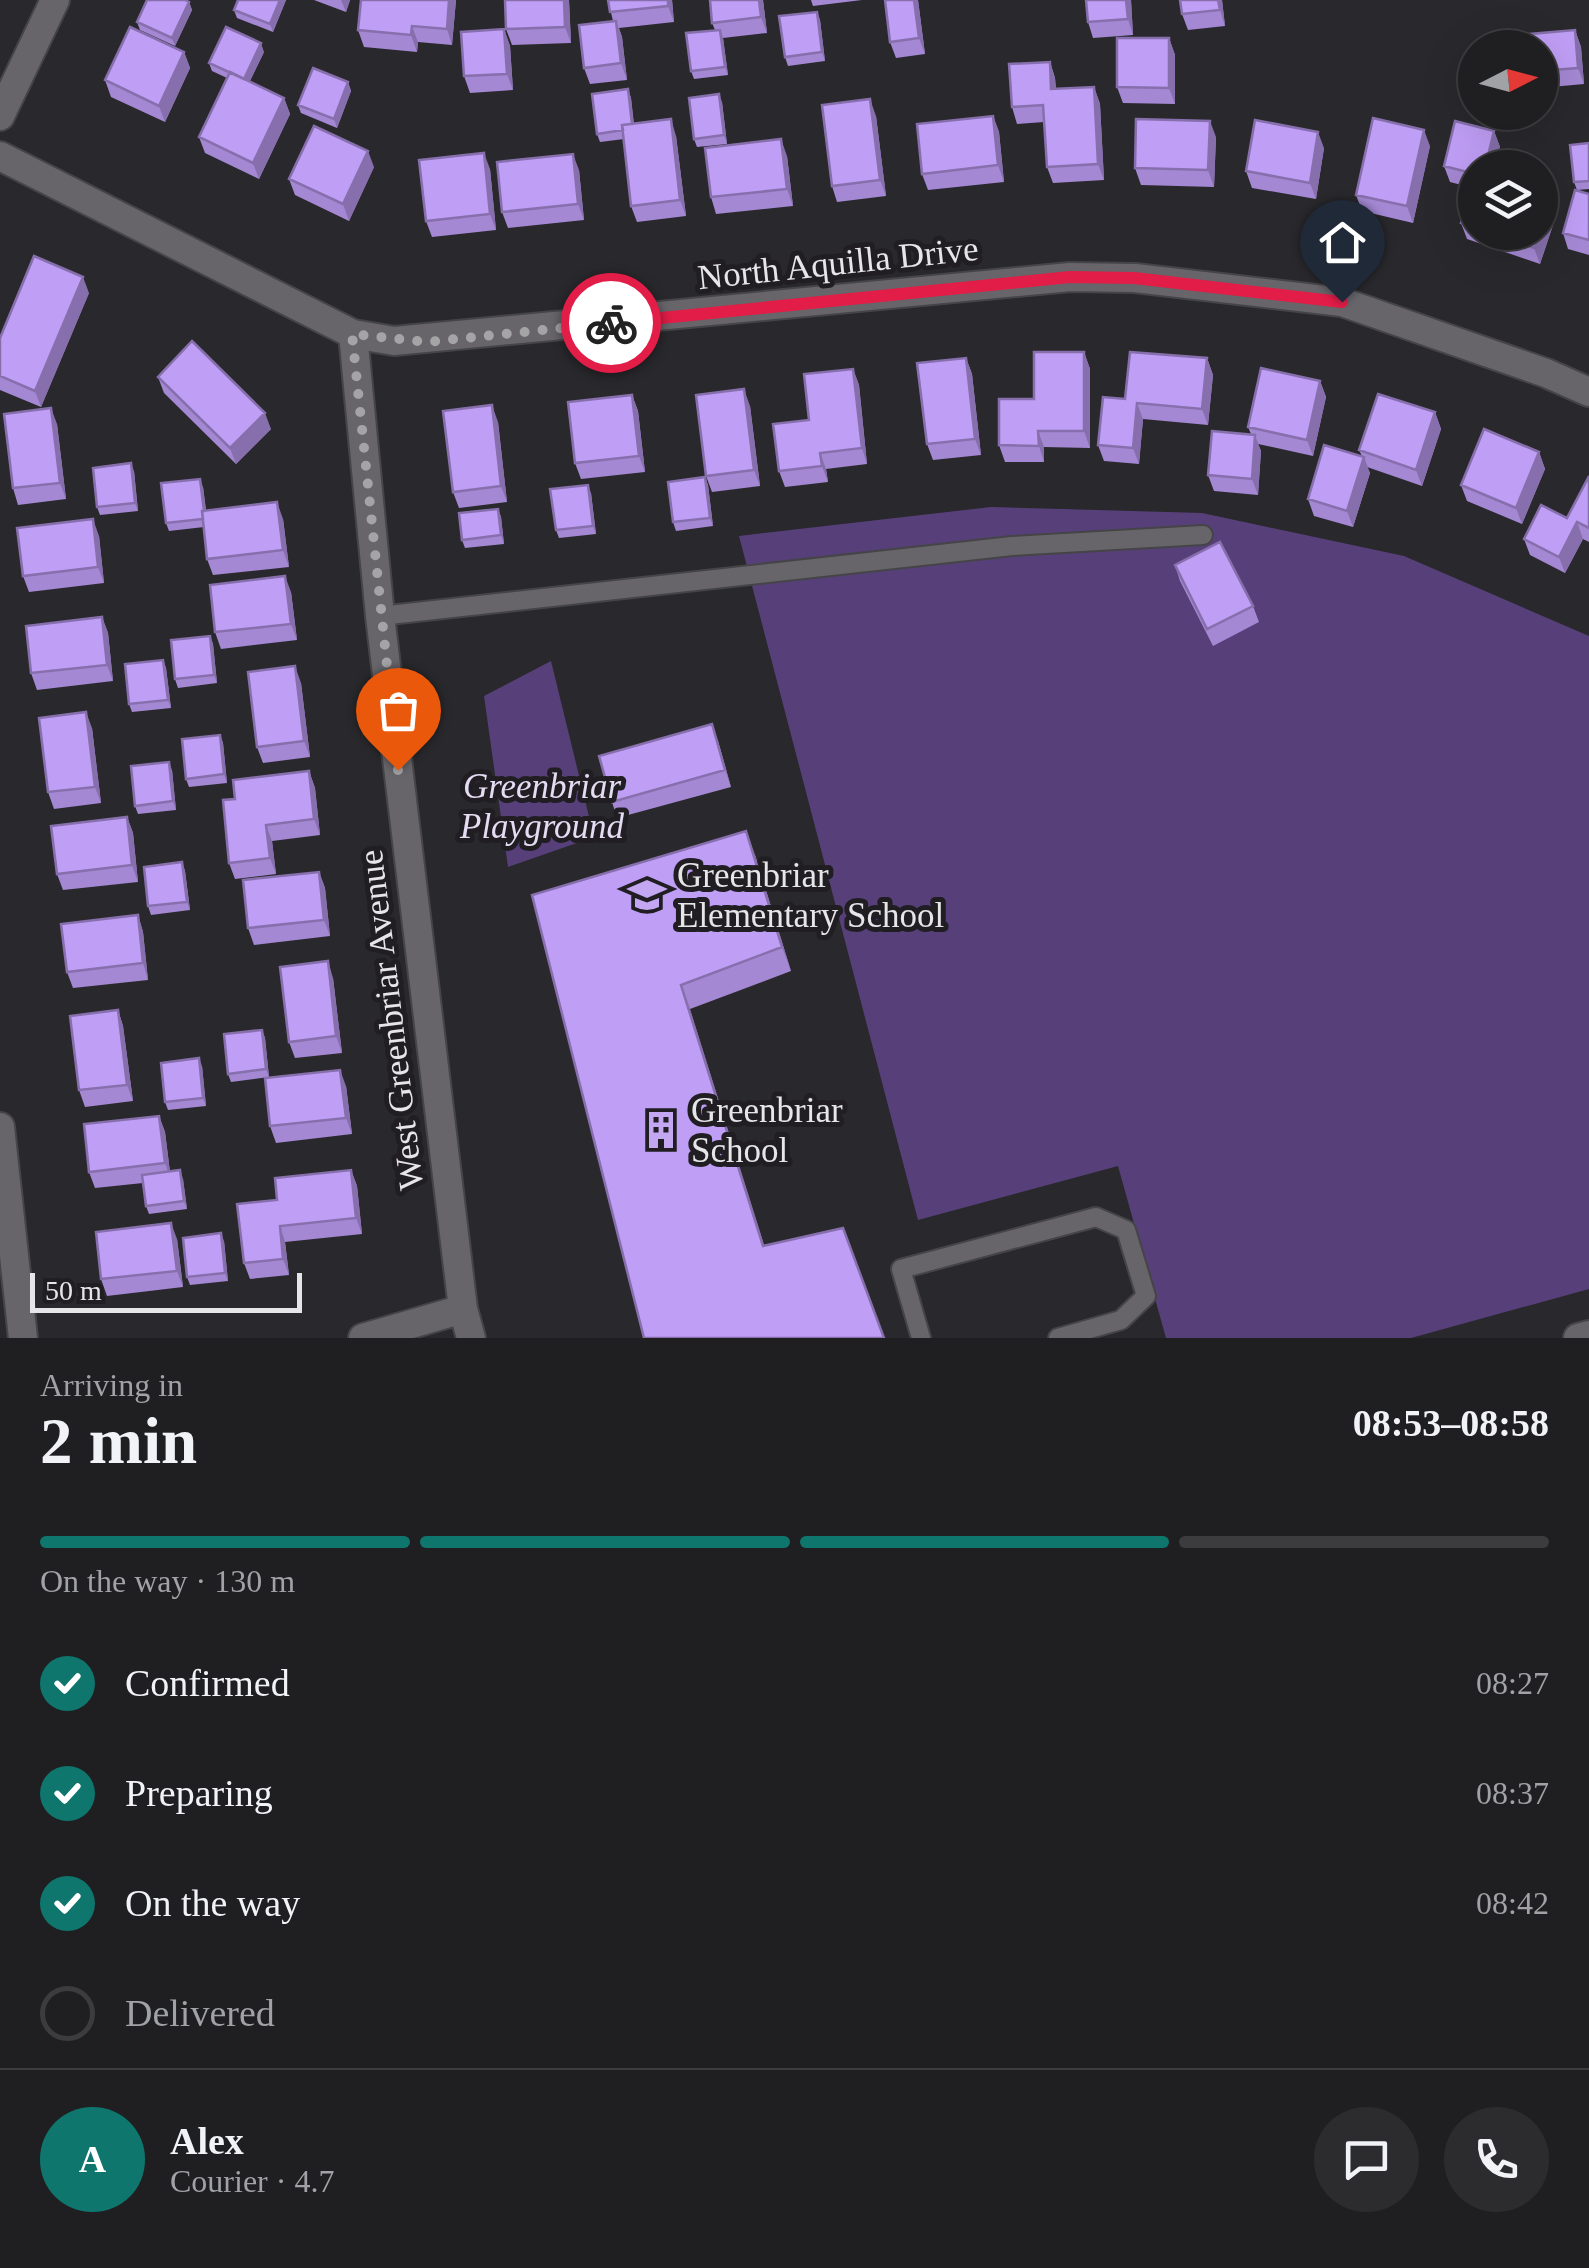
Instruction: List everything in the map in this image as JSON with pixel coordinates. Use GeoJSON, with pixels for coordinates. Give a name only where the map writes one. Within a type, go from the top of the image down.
{"type":"FeatureCollection","features":[{"type":"Feature","properties":{"kind":"street"},"geometry":{"type":"LineString","coordinates":[[0,116],[55,0]]}},
{"type":"Feature","properties":{"kind":"street","name":"North Aquilla Drive"},"geometry":{"type":"LineString","coordinates":[[0,156],[352,334],[427,342],[1070,277],[1134,278],[1342,302],[1546,372],[1589,392]]}},
{"type":"Feature","properties":{"kind":"street","name":"West Greenbriar Avenue"},"geometry":{"type":"LineString","coordinates":[[352,334],[380,616],[463,1308],[471,1338]]}},
{"type":"Feature","properties":{"kind":"street"},"geometry":{"type":"LineString","coordinates":[[0,1128],[23,1338]]}},
{"type":"Feature","properties":{"kind":"street"},"geometry":{"type":"LineString","coordinates":[[363,1338],[463,1308]]}},
{"type":"Feature","properties":{"kind":"street"},"geometry":{"type":"LineString","coordinates":[[1578,1338],[1589,1335]]}},
{"type":"Feature","properties":{"kind":"lane"},"geometry":{"type":"LineString","coordinates":[[380,616],[1012,546],[1203,536]]}},
{"type":"Feature","properties":{"kind":"lane"},"geometry":{"type":"LineString","coordinates":[[920,1338],[902,1270],[1096,1217],[1126,1230],[1146,1296],[1121,1320],[1058,1338]]}},
{"type":"Feature","properties":{"kind":"green space"},"geometry":{"type":"Polygon","coordinates":[[[991,507],[1202,513],[1404,556],[1589,636],[1589,1289],[1411,1338],[1166,1338],[1118,1166],[918,1220],[739,536],[991,507]]]}},
{"type":"Feature","properties":{"kind":"green space","name":"Greenbriar Playground"},"geometry":{"type":"Polygon","coordinates":[[[551,661],[594,837],[508,867],[484,696],[551,661]]]}},
{"type":"Feature","properties":{"kind":"building"},"geometry":{"type":"Polygon","coordinates":[[[147,0],[189,2],[172,38],[137,22],[147,0]]]}},
{"type":"Feature","properties":{"kind":"building"},"geometry":{"type":"Polygon","coordinates":[[[238,0],[280,0],[270,24],[234,10],[238,0]]]}},
{"type":"Feature","properties":{"kind":"building"},"geometry":{"type":"Polygon","coordinates":[[[361,0],[449,0],[447,29],[412,26],[411,35],[358,30],[361,0]]]}},
{"type":"Feature","properties":{"kind":"building"},"geometry":{"type":"Polygon","coordinates":[[[505,0],[564,0],[565,27],[506,29],[505,0]]]}},
{"type":"Feature","properties":{"kind":"building"},"geometry":{"type":"Polygon","coordinates":[[[608,0],[668,0],[668,6],[610,12],[608,0]]]}},
{"type":"Feature","properties":{"kind":"building"},"geometry":{"type":"Polygon","coordinates":[[[710,0],[759,0],[761,17],[712,23],[710,0]]]}},
{"type":"Feature","properties":{"kind":"building"},"geometry":{"type":"Polygon","coordinates":[[[885,0],[914,0],[919,38],[890,42],[885,0]]]}},
{"type":"Feature","properties":{"kind":"building"},"geometry":{"type":"Polygon","coordinates":[[[1086,0],[1126,0],[1128,19],[1088,22],[1086,0]]]}},
{"type":"Feature","properties":{"kind":"building"},"geometry":{"type":"Polygon","coordinates":[[[1180,0],[1218,0],[1220,10],[1182,14],[1180,0]]]}},
{"type":"Feature","properties":{"kind":"building"},"geometry":{"type":"Polygon","coordinates":[[[817,12],[822,52],[785,57],[779,16],[817,12]]]}},
{"type":"Feature","properties":{"kind":"building"},"geometry":{"type":"Polygon","coordinates":[[[616,21],[621,63],[584,68],[579,25],[616,21]]]}},
{"type":"Feature","properties":{"kind":"building"},"geometry":{"type":"Polygon","coordinates":[[[130,27],[184,52],[159,106],[105,80],[130,27]]]}},
{"type":"Feature","properties":{"kind":"building"},"geometry":{"type":"Polygon","coordinates":[[[226,27],[261,43],[244,79],[209,63],[226,27]]]}},
{"type":"Feature","properties":{"kind":"building"},"geometry":{"type":"Polygon","coordinates":[[[504,29],[507,74],[464,76],[461,32],[504,29]]]}},
{"type":"Feature","properties":{"kind":"building"},"geometry":{"type":"Polygon","coordinates":[[[720,30],[725,67],[691,71],[686,33],[720,30]]]}},
{"type":"Feature","properties":{"kind":"building"},"geometry":{"type":"Polygon","coordinates":[[[1575,30],[1578,68],[1558,70],[1558,32],[1575,30]]]}},
{"type":"Feature","properties":{"kind":"building"},"geometry":{"type":"Polygon","coordinates":[[[1117,38],[1169,38],[1169,88],[1117,87],[1117,38]]]}},
{"type":"Feature","properties":{"kind":"building"},"geometry":{"type":"Polygon","coordinates":[[[1050,62],[1051,89],[1094,87],[1098,164],[1047,167],[1043,105],[1012,107],[1009,64],[1050,62]]]}},
{"type":"Feature","properties":{"kind":"building"},"geometry":{"type":"Polygon","coordinates":[[[313,68],[348,82],[334,119],[298,105],[313,68]]]}},
{"type":"Feature","properties":{"kind":"building"},"geometry":{"type":"Polygon","coordinates":[[[230,72],[284,98],[253,163],[199,137],[230,72]]]}},
{"type":"Feature","properties":{"kind":"building"},"geometry":{"type":"Polygon","coordinates":[[[628,89],[632,124],[622,125],[623,130],[597,134],[592,94],[628,89]]]}},
{"type":"Feature","properties":{"kind":"building"},"geometry":{"type":"Polygon","coordinates":[[[719,94],[724,135],[694,139],[689,98],[719,94]]]}},
{"type":"Feature","properties":{"kind":"building"},"geometry":{"type":"Polygon","coordinates":[[[870,99],[880,180],[832,186],[822,105],[870,99]]]}},
{"type":"Feature","properties":{"kind":"building"},"geometry":{"type":"Polygon","coordinates":[[[993,116],[998,165],[922,174],[917,124],[993,116]]]}},
{"type":"Feature","properties":{"kind":"building"},"geometry":{"type":"Polygon","coordinates":[[[1373,118],[1424,130],[1407,206],[1356,195],[1373,118]]]}},
{"type":"Feature","properties":{"kind":"building"},"geometry":{"type":"Polygon","coordinates":[[[671,119],[680,200],[631,206],[622,125],[671,119]]]}},
{"type":"Feature","properties":{"kind":"building"},"geometry":{"type":"Polygon","coordinates":[[[1136,119],[1210,121],[1208,170],[1135,168],[1136,119]]]}},
{"type":"Feature","properties":{"kind":"building"},"geometry":{"type":"Polygon","coordinates":[[[1255,120],[1318,132],[1310,183],[1246,171],[1255,120]]]}},
{"type":"Feature","properties":{"kind":"building"},"geometry":{"type":"Polygon","coordinates":[[[1455,121],[1458,130],[1494,131],[1489,150],[1458,150],[1458,170],[1444,166],[1455,121]]]}},
{"type":"Feature","properties":{"kind":"building"},"geometry":{"type":"Polygon","coordinates":[[[314,126],[368,151],[343,204],[289,179],[314,126]]]}},
{"type":"Feature","properties":{"kind":"building"},"geometry":{"type":"Polygon","coordinates":[[[781,139],[787,189],[711,197],[705,148],[781,139]]]}},
{"type":"Feature","properties":{"kind":"building"},"geometry":{"type":"Polygon","coordinates":[[[1589,143],[1589,181],[1574,182],[1570,145],[1589,143]]]}},
{"type":"Feature","properties":{"kind":"building"},"geometry":{"type":"Polygon","coordinates":[[[484,153],[490,214],[426,221],[419,160],[484,153]]]}},
{"type":"Feature","properties":{"kind":"building"},"geometry":{"type":"Polygon","coordinates":[[[573,154],[578,204],[502,212],[497,162],[573,154]]]}},
{"type":"Feature","properties":{"kind":"building"},"geometry":{"type":"Polygon","coordinates":[[[1575,190],[1589,194],[1589,240],[1563,233],[1575,190]]]}},
{"type":"Feature","properties":{"kind":"building"},"geometry":{"type":"Polygon","coordinates":[[[34,256],[83,277],[35,391],[0,376],[0,338],[34,256]]]}},
{"type":"Feature","properties":{"kind":"building"},"geometry":{"type":"Polygon","coordinates":[[[192,341],[265,413],[230,448],[158,377],[192,341]]]}},
{"type":"Feature","properties":{"kind":"building"},"geometry":{"type":"Polygon","coordinates":[[[1034,352],[1084,352],[1084,431],[1038,431],[1039,446],[999,445],[999,399],[1034,399],[1034,352]]]}},
{"type":"Feature","properties":{"kind":"building"},"geometry":{"type":"Polygon","coordinates":[[[1130,352],[1207,358],[1202,409],[1137,403],[1133,448],[1098,445],[1103,397],[1125,399],[1130,352]]]}},
{"type":"Feature","properties":{"kind":"building"},"geometry":{"type":"Polygon","coordinates":[[[966,358],[975,439],[927,444],[917,363],[966,358]]]}},
{"type":"Feature","properties":{"kind":"building"},"geometry":{"type":"Polygon","coordinates":[[[1261,368],[1320,381],[1307,440],[1248,427],[1261,368]]]}},
{"type":"Feature","properties":{"kind":"building"},"geometry":{"type":"Polygon","coordinates":[[[853,369],[862,448],[820,453],[822,466],[779,471],[773,424],[809,420],[804,374],[853,369]]]}},
{"type":"Feature","properties":{"kind":"building"},"geometry":{"type":"Polygon","coordinates":[[[744,389],[754,470],[706,476],[696,395],[744,389]]]}},
{"type":"Feature","properties":{"kind":"building"},"geometry":{"type":"Polygon","coordinates":[[[1378,394],[1435,412],[1416,470],[1359,450],[1378,394]]]}},
{"type":"Feature","properties":{"kind":"building"},"geometry":{"type":"Polygon","coordinates":[[[632,395],[639,456],[575,463],[568,402],[632,395]]]}},
{"type":"Feature","properties":{"kind":"building"},"geometry":{"type":"Polygon","coordinates":[[[492,405],[501,486],[453,492],[443,411],[492,405]]]}},
{"type":"Feature","properties":{"kind":"building"},"geometry":{"type":"Polygon","coordinates":[[[51,408],[60,483],[13,488],[4,414],[51,408]]]}},
{"type":"Feature","properties":{"kind":"building"},"geometry":{"type":"Polygon","coordinates":[[[1484,429],[1539,452],[1516,508],[1461,485],[1484,429]]]}},
{"type":"Feature","properties":{"kind":"building"},"geometry":{"type":"Polygon","coordinates":[[[1212,431],[1255,435],[1252,479],[1208,475],[1212,431]]]}},
{"type":"Feature","properties":{"kind":"building"},"geometry":{"type":"Polygon","coordinates":[[[1324,445],[1364,457],[1347,511],[1308,499],[1324,445]]]}},
{"type":"Feature","properties":{"kind":"building"},"geometry":{"type":"Polygon","coordinates":[[[131,463],[135,503],[97,507],[93,468],[131,463]]]}},
{"type":"Feature","properties":{"kind":"building"},"geometry":{"type":"Polygon","coordinates":[[[1589,476],[1589,528],[1577,522],[1559,557],[1524,539],[1541,505],[1567,518],[1589,476]]]}},
{"type":"Feature","properties":{"kind":"building"},"geometry":{"type":"Polygon","coordinates":[[[705,477],[710,518],[673,522],[668,482],[705,477]]]}},
{"type":"Feature","properties":{"kind":"building"},"geometry":{"type":"Polygon","coordinates":[[[200,479],[203,519],[166,523],[161,483],[200,479]]]}},
{"type":"Feature","properties":{"kind":"building"},"geometry":{"type":"Polygon","coordinates":[[[588,485],[593,526],[556,530],[550,489],[588,485]]]}},
{"type":"Feature","properties":{"kind":"building"},"geometry":{"type":"Polygon","coordinates":[[[277,502],[283,550],[207,559],[202,511],[277,502]]]}},
{"type":"Feature","properties":{"kind":"building"},"geometry":{"type":"Polygon","coordinates":[[[498,509],[501,535],[462,540],[459,513],[498,509]]]}},
{"type":"Feature","properties":{"kind":"building"},"geometry":{"type":"Polygon","coordinates":[[[93,519],[98,567],[23,576],[17,528],[93,519]]]}},
{"type":"Feature","properties":{"kind":"building"},"geometry":{"type":"Polygon","coordinates":[[[1220,542],[1253,606],[1207,629],[1175,565],[1220,542]]]}},
{"type":"Feature","properties":{"kind":"building"},"geometry":{"type":"Polygon","coordinates":[[[285,576],[291,624],[215,632],[210,585],[285,576]]]}},
{"type":"Feature","properties":{"kind":"building"},"geometry":{"type":"Polygon","coordinates":[[[102,617],[107,665],[31,673],[26,626],[102,617]]]}},
{"type":"Feature","properties":{"kind":"building"},"geometry":{"type":"Polygon","coordinates":[[[210,636],[214,675],[175,679],[171,640],[210,636]]]}},
{"type":"Feature","properties":{"kind":"building"},"geometry":{"type":"Polygon","coordinates":[[[163,660],[168,700],[129,704],[125,664],[163,660]]]}},
{"type":"Feature","properties":{"kind":"building"},"geometry":{"type":"Polygon","coordinates":[[[295,666],[304,741],[257,747],[248,672],[295,666]]]}},
{"type":"Feature","properties":{"kind":"building"},"geometry":{"type":"Polygon","coordinates":[[[86,712],[95,787],[48,792],[39,718],[86,712]]]}},
{"type":"Feature","properties":{"kind":"building"},"geometry":{"type":"Polygon","coordinates":[[[712,724],[725,770],[612,802],[599,756],[712,724]]]}},
{"type":"Feature","properties":{"kind":"building"},"geometry":{"type":"Polygon","coordinates":[[[220,735],[224,774],[186,779],[182,739],[220,735]]]}},
{"type":"Feature","properties":{"kind":"building"},"geometry":{"type":"Polygon","coordinates":[[[169,762],[173,801],[135,806],[131,766],[169,762]]]}},
{"type":"Feature","properties":{"kind":"building"},"geometry":{"type":"Polygon","coordinates":[[[309,771],[314,819],[266,825],[270,858],[229,863],[223,800],[235,799],[233,780],[309,771]]]}},
{"type":"Feature","properties":{"kind":"building"},"geometry":{"type":"Polygon","coordinates":[[[127,817],[132,865],[57,874],[51,826],[127,817]]]}},
{"type":"Feature","properties":{"kind":"building","name":"Greenbriar School"},"geometry":{"type":"Polygon","coordinates":[[[746,831],[782,947],[681,985],[763,1246],[843,1228],[884,1338],[644,1338],[532,895],[746,831]]]}},
{"type":"Feature","properties":{"kind":"building"},"geometry":{"type":"Polygon","coordinates":[[[182,862],[187,902],[148,906],[144,867],[182,862]]]}},
{"type":"Feature","properties":{"kind":"building"},"geometry":{"type":"Polygon","coordinates":[[[319,872],[324,920],[248,928],[243,880],[319,872]]]}},
{"type":"Feature","properties":{"kind":"building"},"geometry":{"type":"Polygon","coordinates":[[[138,915],[143,963],[67,972],[61,924],[138,915]]]}},
{"type":"Feature","properties":{"kind":"building"},"geometry":{"type":"Polygon","coordinates":[[[328,961],[336,1036],[289,1042],[280,967],[328,961]]]}},
{"type":"Feature","properties":{"kind":"building"},"geometry":{"type":"Polygon","coordinates":[[[118,1010],[127,1085],[79,1090],[70,1016],[118,1010]]]}},
{"type":"Feature","properties":{"kind":"building"},"geometry":{"type":"Polygon","coordinates":[[[262,1030],[266,1069],[228,1074],[224,1034],[262,1030]]]}},
{"type":"Feature","properties":{"kind":"building"},"geometry":{"type":"Polygon","coordinates":[[[199,1058],[203,1098],[165,1102],[161,1063],[199,1058]]]}},
{"type":"Feature","properties":{"kind":"building"},"geometry":{"type":"Polygon","coordinates":[[[340,1070],[346,1118],[270,1126],[265,1078],[340,1070]]]}},
{"type":"Feature","properties":{"kind":"building"},"geometry":{"type":"Polygon","coordinates":[[[159,1116],[165,1163],[89,1172],[84,1124],[159,1116]]]}},
{"type":"Feature","properties":{"kind":"building"},"geometry":{"type":"Polygon","coordinates":[[[180,1170],[184,1201],[146,1206],[142,1175],[180,1170]]]}},
{"type":"Feature","properties":{"kind":"building"},"geometry":{"type":"Polygon","coordinates":[[[351,1170],[356,1218],[280,1226],[283,1259],[244,1263],[237,1204],[277,1200],[275,1178],[351,1170]]]}},
{"type":"Feature","properties":{"kind":"building"},"geometry":{"type":"Polygon","coordinates":[[[171,1223],[177,1271],[101,1279],[96,1232],[171,1223]]]}},
{"type":"Feature","properties":{"kind":"building"},"geometry":{"type":"Polygon","coordinates":[[[221,1233],[225,1273],[187,1277],[183,1238],[221,1233]]]}},
{"type":"Feature","properties":{"kind":"way so far"},"geometry":{"type":"LineString","coordinates":[[398,770],[352,334],[427,342],[611,323]]}},
{"type":"Feature","properties":{"kind":"place","name":"Greenbriar Elementary School"},"geometry":{"type":"Point","coordinates":[647,895]}},
{"type":"Feature","properties":{"kind":"place","name":"Greenbriar School"},"geometry":{"type":"Point","coordinates":[661,1130]}},
{"type":"Feature","properties":{"kind":"route"},"geometry":{"type":"LineString","coordinates":[[611,323],[1070,277],[1134,278],[1342,302]]}}]}
